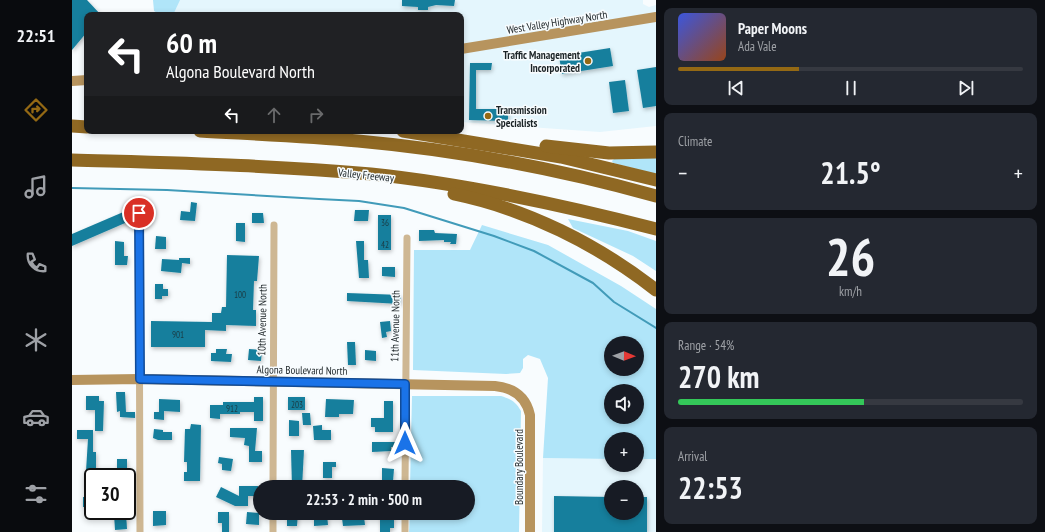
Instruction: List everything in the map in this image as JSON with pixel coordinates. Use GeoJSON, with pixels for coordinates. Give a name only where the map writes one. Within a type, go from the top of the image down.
{"type":"FeatureCollection","features":[{"type":"Feature","properties":{"kind":"highway"},"geometry":{"type":"LineString","coordinates":[[72,126],[84,127]]}},
{"type":"Feature","properties":{"kind":"highway"},"geometry":{"type":"LineString","coordinates":[[247,134],[358,141],[461,154],[565,174],[656,196]]}},
{"type":"Feature","properties":{"kind":"highway"},"geometry":{"type":"LineString","coordinates":[[426,134],[561,157],[656,180]]}},
{"type":"Feature","properties":{"kind":"highway"},"geometry":{"type":"LineString","coordinates":[[452,134],[585,151],[656,152]]}},
{"type":"Feature","properties":{"kind":"highway","name":"Valley Freeway"},"geometry":{"type":"LineString","coordinates":[[72,160],[237,165],[323,170],[373,175],[514,196],[604,215],[656,229]]}},
{"type":"Feature","properties":{"kind":"highway"},"geometry":{"type":"LineString","coordinates":[[323,170],[418,187],[497,205],[590,245],[615,260],[656,290]]}},
{"type":"Feature","properties":{"kind":"street","name":"West Valley Highway North"},"geometry":{"type":"LineString","coordinates":[[464,49],[656,17]]}},
{"type":"Feature","properties":{"kind":"street"},"geometry":{"type":"LineString","coordinates":[[72,81],[84,80]]}},
{"type":"Feature","properties":{"kind":"street"},"geometry":{"type":"LineString","coordinates":[[139,213],[140,532]]}},
{"type":"Feature","properties":{"kind":"street","name":"10th Avenue North"},"geometry":{"type":"LineString","coordinates":[[272,480],[274,225]]}},
{"type":"Feature","properties":{"kind":"street","name":"11th Avenue North"},"geometry":{"type":"LineString","coordinates":[[405,480],[407,238]]}},
{"type":"Feature","properties":{"kind":"street","name":"Algona Boulevard North"},"geometry":{"type":"LineString","coordinates":[[72,380],[140,379],[502,386],[519,394],[526,403]]}},
{"type":"Feature","properties":{"kind":"street","name":"Boundary Boulevard"},"geometry":{"type":"LineString","coordinates":[[526,403],[530,419],[530,532]]}},
{"type":"Feature","properties":{"kind":"street"},"geometry":{"type":"LineString","coordinates":[[273,520],[273,532]]}},
{"type":"Feature","properties":{"kind":"street"},"geometry":{"type":"LineString","coordinates":[[404,532],[405,520]]}},
{"type":"Feature","properties":{"kind":"shaded area"},"geometry":{"type":"Polygon","coordinates":[[[153,0],[180,0],[174,12],[154,11],[153,0]]]}},
{"type":"Feature","properties":{"kind":"shaded area"},"geometry":{"type":"Polygon","coordinates":[[[176,0],[643,0],[643,4],[649,7],[656,5],[656,126],[600,132],[464,122],[464,12],[170,12],[176,0]]]}},
{"type":"Feature","properties":{"kind":"shaded area"},"geometry":{"type":"Polygon","coordinates":[[[656,156],[656,174],[613,163],[612,161],[614,159],[656,156]]]}},
{"type":"Feature","properties":{"kind":"shaded area"},"geometry":{"type":"Polygon","coordinates":[[[568,219],[628,231],[656,241],[656,271],[633,256],[573,228],[568,219]]]}},
{"type":"Feature","properties":{"kind":"shaded area"},"geometry":{"type":"Polygon","coordinates":[[[482,225],[548,245],[621,286],[656,309],[656,459],[644,459],[644,432],[604,432],[604,459],[543,458],[548,378],[540,359],[528,355],[523,359],[523,368],[520,373],[506,374],[413,370],[414,250],[470,250],[482,225]]]}},
{"type":"Feature","properties":{"kind":"shaded area"},"geometry":{"type":"Polygon","coordinates":[[[412,396],[501,396],[515,403],[521,411],[519,532],[409,532],[410,520],[475,520],[475,480],[410,480],[412,396]]]}},
{"type":"Feature","properties":{"kind":"shaded area"},"geometry":{"type":"Polygon","coordinates":[[[543,458],[604,459],[604,472],[644,472],[644,459],[656,459],[656,532],[542,532],[543,458]]]}},
{"type":"Feature","properties":{"kind":"building"},"geometry":{"type":"Polygon","coordinates":[[[72,0],[87,0],[98,12],[84,12],[84,36],[72,50],[72,0]]]}},
{"type":"Feature","properties":{"kind":"building"},"geometry":{"type":"Polygon","coordinates":[[[402,0],[455,0],[454,6],[436,5],[428,7],[428,10],[418,10],[418,7],[402,6],[402,0]]]}},
{"type":"Feature","properties":{"kind":"building"},"geometry":{"type":"Polygon","coordinates":[[[610,48],[613,66],[562,74],[559,56],[610,48]]]}},
{"type":"Feature","properties":{"kind":"building"},"geometry":{"type":"Polygon","coordinates":[[[470,63],[492,63],[491,70],[476,70],[476,109],[508,109],[508,121],[469,120],[470,63]]]}},
{"type":"Feature","properties":{"kind":"building"},"geometry":{"type":"Polygon","coordinates":[[[656,67],[656,106],[643,108],[637,70],[656,67]]]}},
{"type":"Feature","properties":{"kind":"building"},"geometry":{"type":"Polygon","coordinates":[[[625,80],[629,111],[613,113],[609,82],[625,80]]]}},
{"type":"Feature","properties":{"kind":"building"},"geometry":{"type":"Polygon","coordinates":[[[191,202],[197,203],[195,221],[180,220],[181,211],[190,212],[191,202]]]}},
{"type":"Feature","properties":{"kind":"building"},"geometry":{"type":"Polygon","coordinates":[[[128,210],[132,220],[72,246],[72,234],[128,210]]]}},
{"type":"Feature","properties":{"kind":"building"},"geometry":{"type":"Polygon","coordinates":[[[355,210],[369,210],[368,221],[354,221],[355,210]]]}},
{"type":"Feature","properties":{"kind":"building"},"geometry":{"type":"Polygon","coordinates":[[[252,213],[263,213],[264,223],[252,223],[252,213]]]}},
{"type":"Feature","properties":{"kind":"building"},"geometry":{"type":"Polygon","coordinates":[[[378,215],[391,215],[391,250],[378,250],[378,215]]]}},
{"type":"Feature","properties":{"kind":"building"},"geometry":{"type":"Polygon","coordinates":[[[236,223],[245,223],[245,242],[236,241],[236,223]]]}},
{"type":"Feature","properties":{"kind":"building"},"geometry":{"type":"Polygon","coordinates":[[[419,230],[434,230],[435,233],[457,234],[456,244],[444,242],[444,240],[419,241],[419,230]]]}},
{"type":"Feature","properties":{"kind":"building"},"geometry":{"type":"Polygon","coordinates":[[[156,236],[166,237],[166,249],[155,249],[156,236]]]}},
{"type":"Feature","properties":{"kind":"building"},"geometry":{"type":"Polygon","coordinates":[[[115,241],[124,242],[124,256],[128,256],[127,265],[115,265],[115,241]]]}},
{"type":"Feature","properties":{"kind":"building"},"geometry":{"type":"Polygon","coordinates":[[[356,241],[364,241],[364,260],[368,260],[369,278],[359,278],[356,241]]]}},
{"type":"Feature","properties":{"kind":"building"},"geometry":{"type":"Polygon","coordinates":[[[227,255],[259,256],[257,281],[254,281],[253,310],[256,310],[256,326],[226,325],[226,331],[205,330],[205,347],[151,347],[151,321],[212,322],[212,313],[221,313],[222,307],[226,307],[227,255]]]}},
{"type":"Feature","properties":{"kind":"building"},"geometry":{"type":"Polygon","coordinates":[[[179,258],[190,258],[190,264],[182,263],[181,273],[161,271],[162,259],[179,260],[179,258]]]}},
{"type":"Feature","properties":{"kind":"building"},"geometry":{"type":"Polygon","coordinates":[[[382,267],[395,267],[395,277],[382,276],[382,267]]]}},
{"type":"Feature","properties":{"kind":"building"},"geometry":{"type":"Polygon","coordinates":[[[155,284],[163,284],[163,289],[168,289],[168,296],[162,296],[162,299],[155,299],[155,284]]]}},
{"type":"Feature","properties":{"kind":"building"},"geometry":{"type":"Polygon","coordinates":[[[347,293],[401,295],[400,304],[347,301],[347,293]]]}},
{"type":"Feature","properties":{"kind":"building"},"geometry":{"type":"Polygon","coordinates":[[[390,321],[391,331],[386,332],[387,337],[382,338],[380,322],[390,321]]]}},
{"type":"Feature","properties":{"kind":"building"},"geometry":{"type":"Polygon","coordinates":[[[347,342],[355,342],[356,365],[348,365],[347,342]]]}},
{"type":"Feature","properties":{"kind":"building"},"geometry":{"type":"Polygon","coordinates":[[[216,349],[227,349],[226,354],[232,354],[231,362],[211,361],[211,353],[216,353],[216,349]]]}},
{"type":"Feature","properties":{"kind":"building"},"geometry":{"type":"Polygon","coordinates":[[[249,349],[262,350],[261,361],[248,360],[249,349]]]}},
{"type":"Feature","properties":{"kind":"building"},"geometry":{"type":"Polygon","coordinates":[[[365,350],[376,351],[376,361],[365,360],[365,350]]]}},
{"type":"Feature","properties":{"kind":"building"},"geometry":{"type":"Polygon","coordinates":[[[116,392],[125,392],[126,412],[135,412],[135,418],[120,417],[120,411],[117,412],[116,392]]]}},
{"type":"Feature","properties":{"kind":"building"},"geometry":{"type":"Polygon","coordinates":[[[86,396],[99,396],[99,401],[104,401],[103,431],[95,431],[95,410],[86,410],[86,396]]]}},
{"type":"Feature","properties":{"kind":"building"},"geometry":{"type":"Polygon","coordinates":[[[254,397],[263,397],[263,421],[254,421],[254,412],[220,414],[220,419],[210,418],[210,405],[223,405],[223,402],[254,402],[254,397]]]}},
{"type":"Feature","properties":{"kind":"building"},"geometry":{"type":"Polygon","coordinates":[[[288,397],[305,397],[305,410],[288,410],[288,397]]]}},
{"type":"Feature","properties":{"kind":"building"},"geometry":{"type":"Polygon","coordinates":[[[159,399],[180,400],[180,412],[164,411],[164,420],[154,419],[154,412],[159,412],[159,399]]]}},
{"type":"Feature","properties":{"kind":"building"},"geometry":{"type":"Polygon","coordinates":[[[326,399],[354,400],[353,414],[339,414],[339,417],[325,417],[326,399]]]}},
{"type":"Feature","properties":{"kind":"building"},"geometry":{"type":"Polygon","coordinates":[[[384,401],[393,401],[393,432],[375,432],[375,427],[371,427],[371,418],[384,418],[384,401]]]}},
{"type":"Feature","properties":{"kind":"building"},"geometry":{"type":"Polygon","coordinates":[[[302,413],[310,413],[311,425],[303,425],[302,413]]]}},
{"type":"Feature","properties":{"kind":"building"},"geometry":{"type":"Polygon","coordinates":[[[289,420],[299,421],[299,436],[289,436],[289,420]]]}},
{"type":"Feature","properties":{"kind":"building"},"geometry":{"type":"Polygon","coordinates":[[[191,424],[201,425],[200,481],[184,481],[184,472],[187,472],[187,462],[184,462],[185,429],[190,429],[191,424]]]}},
{"type":"Feature","properties":{"kind":"building"},"geometry":{"type":"Polygon","coordinates":[[[322,425],[322,430],[331,430],[331,440],[314,440],[313,426],[322,425]]]}},
{"type":"Feature","properties":{"kind":"building"},"geometry":{"type":"Polygon","coordinates":[[[230,428],[257,428],[255,451],[262,451],[262,462],[249,462],[249,446],[244,445],[245,438],[230,437],[230,428]]]}},
{"type":"Feature","properties":{"kind":"building"},"geometry":{"type":"Polygon","coordinates":[[[154,429],[163,430],[163,432],[172,432],[172,440],[158,440],[153,438],[154,429]]]}},
{"type":"Feature","properties":{"kind":"building"},"geometry":{"type":"Polygon","coordinates":[[[77,430],[93,430],[93,452],[96,452],[96,468],[86,468],[88,439],[77,439],[77,430]]]}},
{"type":"Feature","properties":{"kind":"building"},"geometry":{"type":"Polygon","coordinates":[[[372,442],[400,442],[400,447],[391,447],[391,451],[372,452],[372,442]]]}},
{"type":"Feature","properties":{"kind":"building"},"geometry":{"type":"Polygon","coordinates":[[[291,450],[304,450],[302,480],[292,480],[291,450]]]}},
{"type":"Feature","properties":{"kind":"building"},"geometry":{"type":"Polygon","coordinates":[[[219,457],[233,459],[231,471],[222,470],[222,464],[218,463],[219,457]]]}},
{"type":"Feature","properties":{"kind":"building"},"geometry":{"type":"Polygon","coordinates":[[[117,459],[127,459],[127,468],[117,468],[117,459]]]}},
{"type":"Feature","properties":{"kind":"building"},"geometry":{"type":"Polygon","coordinates":[[[323,462],[336,462],[336,467],[332,467],[332,478],[323,478],[323,462]]]}},
{"type":"Feature","properties":{"kind":"building"},"geometry":{"type":"Polygon","coordinates":[[[382,468],[394,469],[393,480],[382,480],[382,468]]]}},
{"type":"Feature","properties":{"kind":"building"},"geometry":{"type":"Polygon","coordinates":[[[239,486],[253,486],[253,496],[248,496],[248,506],[235,506],[216,497],[221,487],[239,496],[239,486]]]}},
{"type":"Feature","properties":{"kind":"building"},"geometry":{"type":"Polygon","coordinates":[[[554,496],[604,497],[604,520],[644,520],[644,497],[647,497],[647,532],[554,532],[554,496]]]}},
{"type":"Feature","properties":{"kind":"building"},"geometry":{"type":"Polygon","coordinates":[[[153,511],[166,511],[166,525],[153,526],[153,511]]]}},
{"type":"Feature","properties":{"kind":"building"},"geometry":{"type":"Polygon","coordinates":[[[218,512],[229,512],[229,532],[222,532],[222,523],[218,523],[218,512]]]}},
{"type":"Feature","properties":{"kind":"building"},"geometry":{"type":"Polygon","coordinates":[[[247,512],[253,512],[253,520],[259,520],[259,525],[246,524],[247,512]]]}},
{"type":"Feature","properties":{"kind":"building"},"geometry":{"type":"Polygon","coordinates":[[[114,520],[126,520],[127,529],[115,530],[114,520]]]}},
{"type":"Feature","properties":{"kind":"building"},"geometry":{"type":"Polygon","coordinates":[[[287,520],[297,520],[297,526],[287,526],[287,520]]]}},
{"type":"Feature","properties":{"kind":"building"},"geometry":{"type":"Polygon","coordinates":[[[314,520],[328,520],[328,525],[314,526],[314,520]]]}},
{"type":"Feature","properties":{"kind":"building"},"geometry":{"type":"Polygon","coordinates":[[[342,520],[364,520],[365,525],[343,526],[342,520]]]}},
{"type":"Feature","properties":{"kind":"building"},"geometry":{"type":"Polygon","coordinates":[[[380,520],[394,520],[394,528],[390,528],[390,532],[380,532],[380,520]]]}},
{"type":"Feature","properties":{"kind":"waterway"},"geometry":{"type":"LineString","coordinates":[[72,188],[167,190],[359,201],[404,208],[494,236],[534,251],[593,283],[614,302],[656,328]]}},
{"type":"Feature","properties":{"kind":"place","name":"Traffic Management Incorporated"},"geometry":{"type":"Point","coordinates":[588,61]}},
{"type":"Feature","properties":{"kind":"place","name":"Transmission Specialists"},"geometry":{"type":"Point","coordinates":[488,116]}},
{"type":"Feature","properties":{"kind":"route"},"geometry":{"type":"LineString","coordinates":[[139,213],[140,379],[405,384],[405,443]]}}]}
